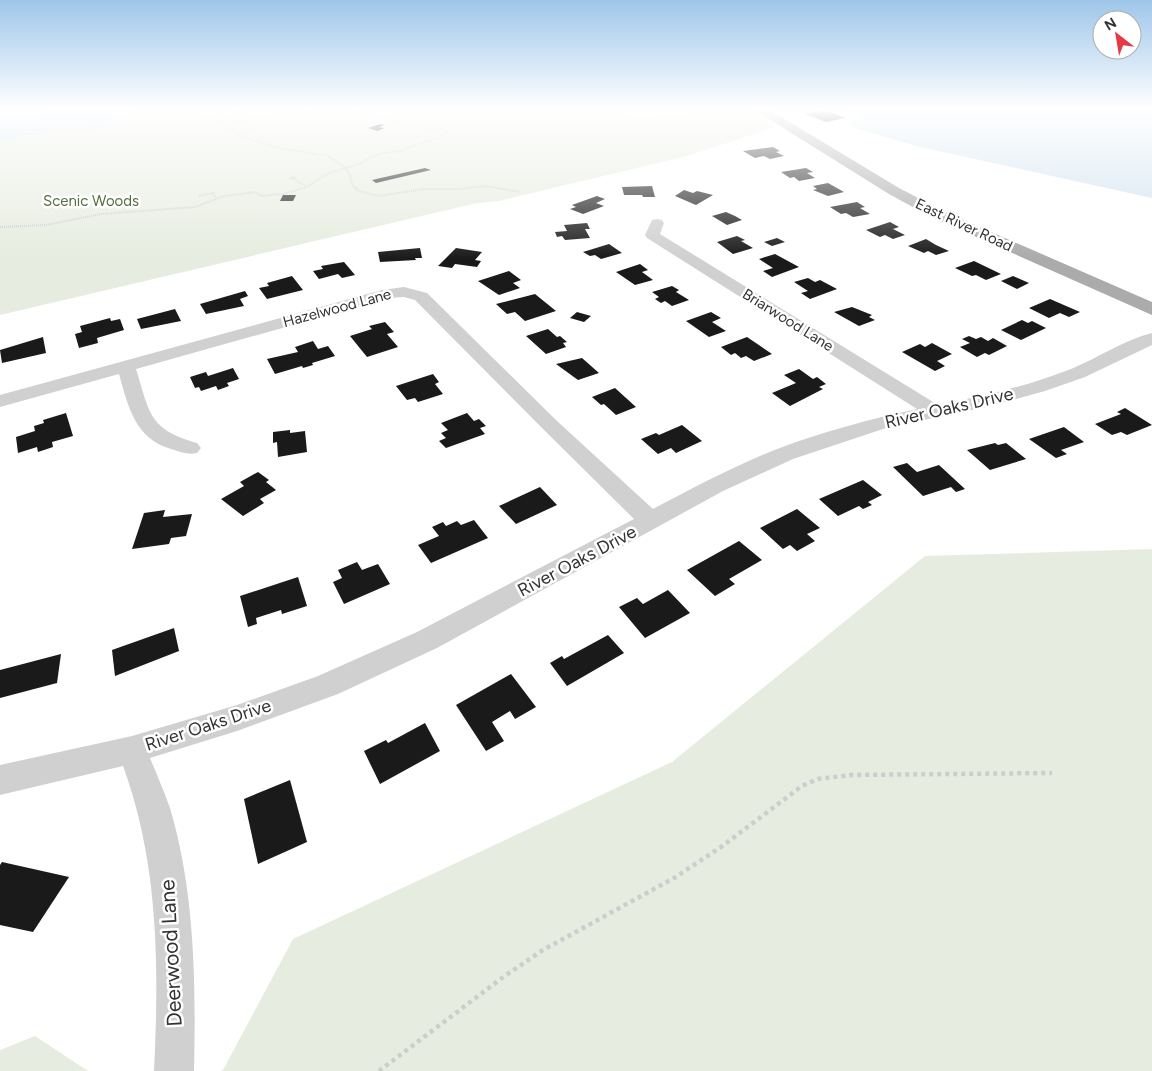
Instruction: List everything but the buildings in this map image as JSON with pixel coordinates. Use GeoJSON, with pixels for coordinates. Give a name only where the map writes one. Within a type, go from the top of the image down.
{"type":"FeatureCollection","features":[{"type":"Feature","properties":{"kind":"main road","name":"East River Road"},"geometry":{"type":"LineString","coordinates":[[841,159],[937,214],[1152,309]]}},
{"type":"Feature","properties":{"kind":"street","name":"Briarwood Lane"},"geometry":{"type":"LineString","coordinates":[[657,223],[652,235],[935,412]]}},
{"type":"Feature","properties":{"kind":"street","name":"Hazelwood Lane"},"geometry":{"type":"LineString","coordinates":[[0,401],[388,293],[404,292],[421,296],[550,425],[651,521]]}},
{"type":"Feature","properties":{"kind":"street","name":"River Oaks Drive"},"geometry":{"type":"LineString","coordinates":[[0,780],[132,750],[237,718],[370,667],[480,613],[715,486],[785,454],[862,428],[995,399],[1046,384],[1078,373],[1152,338]]}},
{"type":"Feature","properties":{"kind":"street"},"geometry":{"type":"LineString","coordinates":[[126,366],[145,424],[152,433],[165,441],[190,448]]}},
{"type":"Feature","properties":{"kind":"street","name":"Deerwood Lane"},"geometry":{"type":"LineString","coordinates":[[132,750],[154,809],[169,882],[175,939],[176,1022],[174,1071]]}},
{"type":"Feature","properties":{"kind":"path"},"geometry":{"type":"LineString","coordinates":[[333,159],[345,168],[349,173],[353,186],[359,191],[379,196],[424,189],[460,189],[485,186],[520,192]]}},
{"type":"Feature","properties":{"kind":"path"},"geometry":{"type":"LineString","coordinates":[[0,227],[46,225],[101,214],[195,207],[216,198],[232,194],[256,192],[261,196],[283,195],[307,187],[330,173],[369,159]]}},
{"type":"Feature","properties":{"kind":"path"},"geometry":{"type":"LineString","coordinates":[[294,179],[307,187]]}},
{"type":"Feature","properties":{"kind":"path"},"geometry":{"type":"LineString","coordinates":[[199,196],[212,193],[216,198]]}},
{"type":"Feature","properties":{"kind":"path"},"geometry":{"type":"LineString","coordinates":[[379,1071],[502,978],[544,950],[674,878],[721,847],[789,794],[818,779],[851,775],[1052,773]]}},
{"type":"Feature","properties":{"kind":"green space","name":"Scenic Woods"},"geometry":{"type":"Polygon","coordinates":[[[0,159],[675,159],[499,201],[477,203],[0,315],[0,159]]]}},
{"type":"Feature","properties":{"kind":"green space"},"geometry":{"type":"Polygon","coordinates":[[[1152,549],[1152,1071],[220,1071],[223,1070],[293,939],[672,762],[925,556],[1152,549]]]}},
{"type":"Feature","properties":{"kind":"green space"},"geometry":{"type":"Polygon","coordinates":[[[35,1036],[88,1071],[0,1071],[0,1050],[35,1036]]]}},
{"type":"Feature","properties":{"kind":"water"},"geometry":{"type":"Polygon","coordinates":[[[975,159],[1152,159],[1152,198],[975,159]]]}}]}
